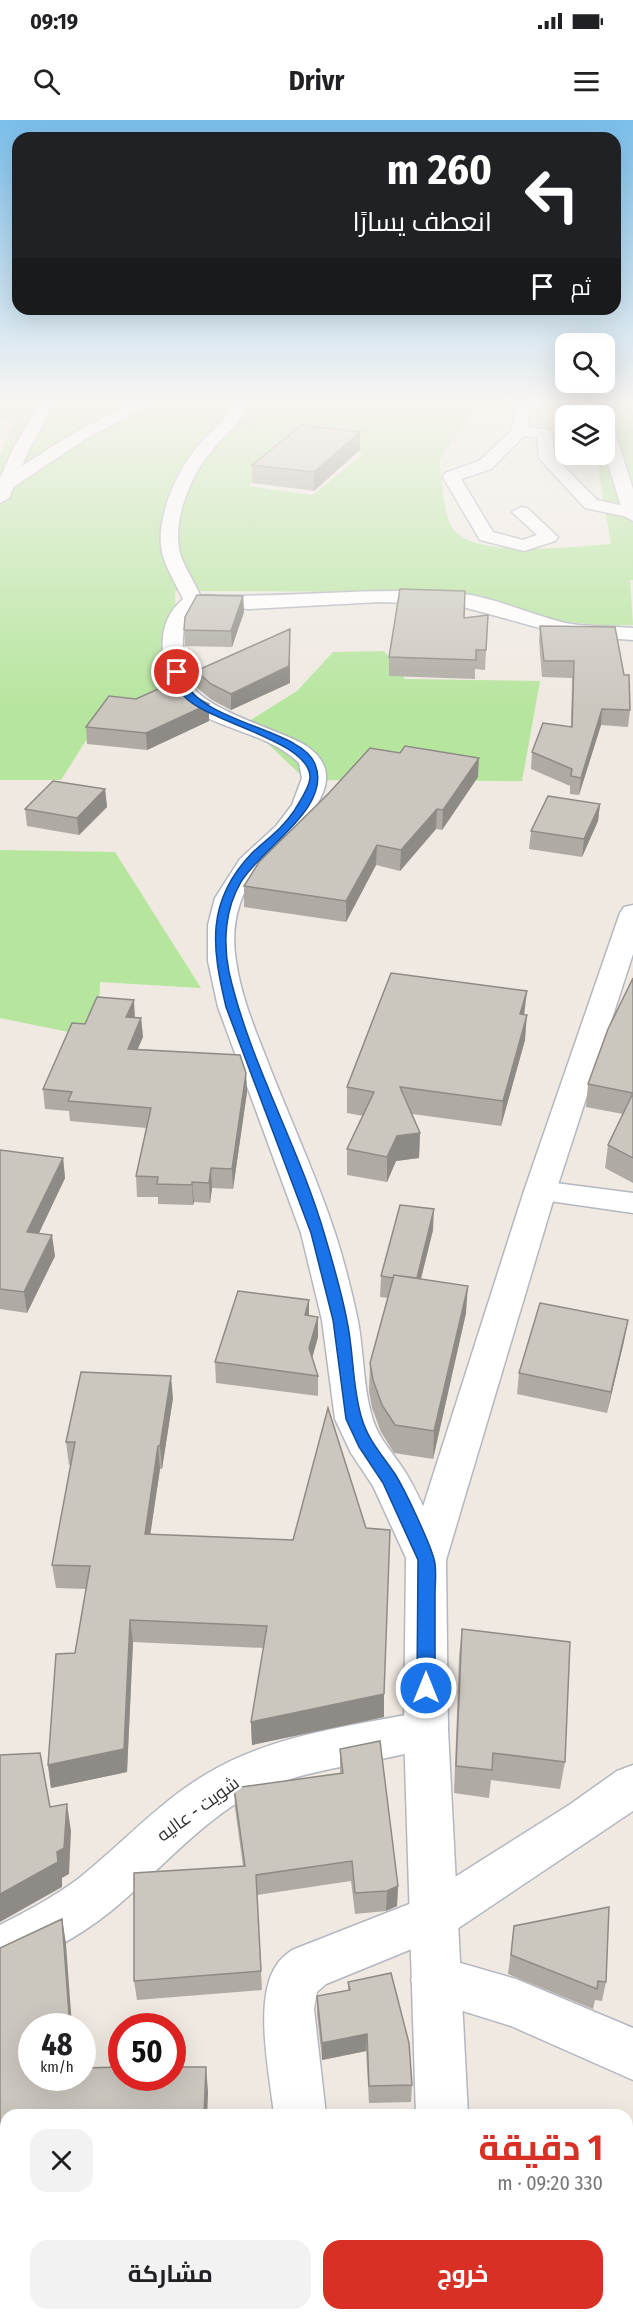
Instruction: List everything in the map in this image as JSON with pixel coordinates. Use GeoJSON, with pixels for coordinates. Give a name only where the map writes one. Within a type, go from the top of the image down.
{"type":"FeatureCollection","features":[{"type":"Feature","properties":{"kind":"street"},"geometry":{"type":"LineString","coordinates":[[177,502],[169,523],[171,553],[193,600]]}},
{"type":"Feature","properties":{"kind":"street"},"geometry":{"type":"LineString","coordinates":[[466,502],[486,536],[524,546],[549,537],[520,512]]}},
{"type":"Feature","properties":{"kind":"street"},"geometry":{"type":"LineString","coordinates":[[589,502],[632,514]]}},
{"type":"Feature","properties":{"kind":"street"},"geometry":{"type":"LineString","coordinates":[[426,1560],[390,1480],[364,1443],[354,1419],[340,1320],[318,1233],[232,1007],[223,968],[219,939],[223,913],[236,882],[256,856],[288,828],[306,799],[315,778],[310,762],[296,749],[188,697],[179,684],[173,643],[174,626],[178,613],[193,600],[249,603],[380,596],[456,599],[475,602],[565,629],[633,634]]}},
{"type":"Feature","properties":{"kind":"street"},"geometry":{"type":"LineString","coordinates":[[442,2109],[426,1730],[426,1560],[540,1191],[633,913]]}},
{"type":"Feature","properties":{"kind":"street"},"geometry":{"type":"LineString","coordinates":[[540,1191],[633,1203]]}},
{"type":"Feature","properties":{"kind":"street","name":"شويت - عاليه"},"geometry":{"type":"LineString","coordinates":[[0,1950],[51,1924],[104,1888],[155,1840],[201,1804],[243,1777],[291,1758],[426,1730]]}},
{"type":"Feature","properties":{"kind":"street"},"geometry":{"type":"LineString","coordinates":[[299,2109],[289,2009],[294,1980],[309,1967],[434,1917],[510,1866],[585,1820],[633,1785]]}},
{"type":"Feature","properties":{"kind":"street"},"geometry":{"type":"LineString","coordinates":[[436,1980],[516,2003],[633,2054]]}},
{"type":"Feature","properties":{"kind":"green space"},"geometry":{"type":"Polygon","coordinates":[[[0,502],[444,502],[450,524],[465,539],[483,545],[528,549],[611,544],[604,502],[633,502],[633,580],[630,580],[633,625],[599,625],[558,621],[404,592],[175,591],[177,679],[166,703],[111,701],[61,780],[0,780],[0,502]]]}},
{"type":"Feature","properties":{"kind":"green space"},"geometry":{"type":"Polygon","coordinates":[[[384,651],[405,679],[540,681],[522,781],[306,780],[246,723],[297,691],[333,652],[384,651]]]}},
{"type":"Feature","properties":{"kind":"green space"},"geometry":{"type":"Polygon","coordinates":[[[0,850],[115,852],[201,988],[100,982],[98,1038],[0,1018],[0,850]]]}},
{"type":"Feature","properties":{"kind":"building"},"geometry":{"type":"Polygon","coordinates":[[[400,589],[465,591],[464,618],[488,615],[486,650],[476,650],[476,660],[389,657],[400,589]]]}},
{"type":"Feature","properties":{"kind":"building"},"geometry":{"type":"Polygon","coordinates":[[[197,595],[243,596],[231,631],[184,630],[185,617],[197,595]]]}},
{"type":"Feature","properties":{"kind":"building"},"geometry":{"type":"Polygon","coordinates":[[[540,626],[615,627],[624,675],[629,675],[630,710],[602,709],[581,778],[571,776],[572,769],[532,752],[543,723],[572,727],[574,661],[544,661],[540,626]]]}},
{"type":"Feature","properties":{"kind":"building"},"geometry":{"type":"Polygon","coordinates":[[[290,629],[289,666],[231,694],[211,684],[196,671],[290,629]]]}},
{"type":"Feature","properties":{"kind":"building"},"geometry":{"type":"Polygon","coordinates":[[[176,681],[195,697],[209,704],[146,733],[86,727],[109,696],[136,699],[176,681]]]}},
{"type":"Feature","properties":{"kind":"building"},"geometry":{"type":"Polygon","coordinates":[[[405,746],[479,758],[443,810],[437,809],[401,850],[377,845],[346,901],[244,886],[259,862],[329,793],[370,748],[400,753],[405,746]]]}},
{"type":"Feature","properties":{"kind":"building"},"geometry":{"type":"Polygon","coordinates":[[[53,781],[105,789],[77,818],[25,809],[53,781]]]}},
{"type":"Feature","properties":{"kind":"building"},"geometry":{"type":"Polygon","coordinates":[[[548,796],[600,804],[584,839],[531,831],[548,796]]]}},
{"type":"Feature","properties":{"kind":"building"},"geometry":{"type":"Polygon","coordinates":[[[391,973],[527,991],[520,1014],[527,1015],[503,1101],[400,1087],[420,1133],[397,1136],[387,1157],[347,1149],[374,1092],[347,1087],[391,973]]]}},
{"type":"Feature","properties":{"kind":"building"},"geometry":{"type":"Polygon","coordinates":[[[633,978],[633,1093],[588,1084],[608,1029],[633,978]]]}},
{"type":"Feature","properties":{"kind":"building"},"geometry":{"type":"Polygon","coordinates":[[[97,997],[134,1000],[126,1017],[141,1018],[128,1049],[240,1055],[246,1073],[232,1169],[211,1168],[209,1183],[192,1182],[192,1185],[157,1184],[158,1177],[136,1176],[151,1108],[68,1101],[72,1092],[43,1089],[72,1023],[85,1024],[97,997]]]}},
{"type":"Feature","properties":{"kind":"building"},"geometry":{"type":"Polygon","coordinates":[[[633,1093],[633,1158],[608,1145],[633,1093]]]}},
{"type":"Feature","properties":{"kind":"building"},"geometry":{"type":"Polygon","coordinates":[[[0,1150],[63,1158],[27,1232],[52,1235],[24,1292],[0,1289],[0,1150]]]}},
{"type":"Feature","properties":{"kind":"building"},"geometry":{"type":"Polygon","coordinates":[[[400,1205],[434,1209],[417,1278],[381,1276],[400,1205]]]}},
{"type":"Feature","properties":{"kind":"building"},"geometry":{"type":"Polygon","coordinates":[[[394,1275],[468,1286],[434,1431],[395,1425],[382,1405],[373,1380],[370,1363],[394,1275]]]}},
{"type":"Feature","properties":{"kind":"building"},"geometry":{"type":"Polygon","coordinates":[[[238,1291],[309,1300],[305,1315],[318,1317],[309,1348],[318,1376],[215,1362],[238,1291]]]}},
{"type":"Feature","properties":{"kind":"building"},"geometry":{"type":"Polygon","coordinates":[[[540,1303],[628,1320],[611,1392],[519,1373],[540,1303]]]}},
{"type":"Feature","properties":{"kind":"building"},"geometry":{"type":"Polygon","coordinates":[[[81,1372],[171,1376],[145,1534],[293,1540],[328,1408],[366,1528],[390,1530],[384,1694],[251,1722],[267,1626],[130,1620],[124,1749],[48,1765],[56,1654],[75,1653],[90,1566],[52,1565],[75,1442],[66,1442],[81,1372]]]}},
{"type":"Feature","properties":{"kind":"building"},"geometry":{"type":"Polygon","coordinates":[[[462,1629],[570,1642],[565,1762],[493,1753],[492,1770],[456,1766],[462,1629]]]}},
{"type":"Feature","properties":{"kind":"building"},"geometry":{"type":"Polygon","coordinates":[[[380,1741],[398,1886],[387,1891],[355,1893],[352,1861],[256,1875],[261,1971],[134,1981],[134,1873],[245,1866],[234,1788],[343,1773],[340,1749],[380,1741]]]}},
{"type":"Feature","properties":{"kind":"building"},"geometry":{"type":"Polygon","coordinates":[[[40,1753],[50,1807],[67,1804],[64,1848],[57,1852],[58,1862],[0,1894],[0,1755],[40,1753]]]}},
{"type":"Feature","properties":{"kind":"building"},"geometry":{"type":"Polygon","coordinates":[[[609,1907],[606,1982],[598,1981],[597,1989],[511,1955],[514,1926],[609,1907]]]}},
{"type":"Feature","properties":{"kind":"building"},"geometry":{"type":"Polygon","coordinates":[[[62,1919],[69,2013],[18,2013],[18,2091],[96,2091],[96,2068],[108,2067],[108,2091],[186,2091],[186,2067],[206,2067],[204,2109],[0,2109],[0,1948],[62,1919]]]}},
{"type":"Feature","properties":{"kind":"building"},"geometry":{"type":"Polygon","coordinates":[[[391,1973],[409,2043],[412,2085],[369,2086],[367,2034],[322,2043],[317,1996],[350,1990],[348,1982],[391,1973]]]}},
{"type":"Feature","properties":{"kind":"route"},"geometry":{"type":"LineString","coordinates":[[177,672],[179,684],[188,697],[235,722],[296,749],[310,762],[315,778],[306,799],[288,828],[256,856],[236,882],[223,913],[219,939],[232,1007],[318,1233],[340,1320],[354,1419],[364,1443],[390,1480],[426,1560],[426,1688]]}}]}
